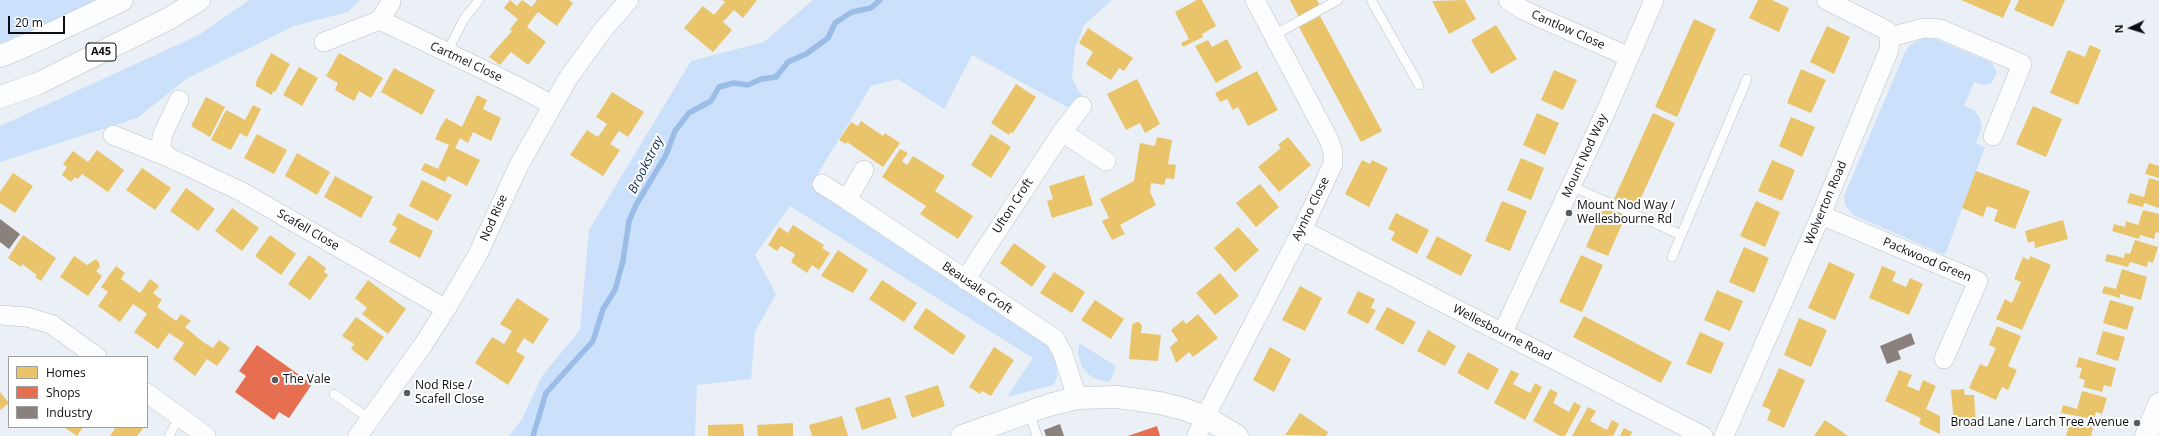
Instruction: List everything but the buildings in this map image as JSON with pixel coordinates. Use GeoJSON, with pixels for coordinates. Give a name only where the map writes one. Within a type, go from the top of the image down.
{"type":"FeatureCollection","features":[{"type":"Feature","properties":{"kind":"main road"},"geometry":{"type":"LineString","coordinates":[[0,56],[25,46],[122,0]]}},
{"type":"Feature","properties":{"kind":"main road","name":"A45"},"geometry":{"type":"LineString","coordinates":[[0,97],[37,84],[170,18],[199,0]]}},
{"type":"Feature","properties":{"kind":"main road"},"geometry":{"type":"LineString","coordinates":[[962,436],[1029,411],[1077,398],[1117,397],[1156,402],[1184,409],[1200,426],[1237,436]]}},
{"type":"Feature","properties":{"kind":"main road"},"geometry":{"type":"LineString","coordinates":[[2146,436],[2159,404]]}},
{"type":"Feature","properties":{"kind":"street","name":"Nod Rise"},"geometry":{"type":"LineString","coordinates":[[358,436],[423,345],[446,309],[478,254],[519,165],[552,105],[602,31],[629,0]]}},
{"type":"Feature","properties":{"kind":"street","name":"Aynho Close"},"geometry":{"type":"LineString","coordinates":[[1200,426],[1302,230],[1333,164],[1333,152],[1329,140],[1255,0]]}},
{"type":"Feature","properties":{"kind":"street","name":"Cantlow Close"},"geometry":{"type":"LineString","coordinates":[[1508,0],[1523,10],[1629,57]]}},
{"type":"Feature","properties":{"kind":"street","name":"Mount Nod Way"},"geometry":{"type":"LineString","coordinates":[[1502,332],[1571,186],[1654,0]]}},
{"type":"Feature","properties":{"kind":"street"},"geometry":{"type":"LineString","coordinates":[[1826,0],[1876,24],[1886,30],[1890,37],[1924,28],[1940,29],[2022,64],[1993,136]]}},
{"type":"Feature","properties":{"kind":"street"},"geometry":{"type":"LineString","coordinates":[[324,42],[380,20],[391,2]]}},
{"type":"Feature","properties":{"kind":"street","name":"Cartmel Close"},"geometry":{"type":"LineString","coordinates":[[380,20],[520,86],[552,105]]}},
{"type":"Feature","properties":{"kind":"street","name":"Wolverton Road"},"geometry":{"type":"LineString","coordinates":[[1724,436],[1883,69],[1889,50],[1890,37]]}},
{"type":"Feature","properties":{"kind":"street"},"geometry":{"type":"LineString","coordinates":[[168,157],[161,148],[162,136],[179,100]]}},
{"type":"Feature","properties":{"kind":"street","name":"Ufton Croft"},"geometry":{"type":"LineString","coordinates":[[965,280],[1062,132],[1082,106]]}},
{"type":"Feature","properties":{"kind":"street"},"geometry":{"type":"LineString","coordinates":[[1062,132],[1106,162]]}},
{"type":"Feature","properties":{"kind":"street","name":"Scafell Close"},"geometry":{"type":"LineString","coordinates":[[113,135],[168,157],[242,192],[446,309]]}},
{"type":"Feature","properties":{"kind":"street"},"geometry":{"type":"LineString","coordinates":[[847,200],[864,170]]}},
{"type":"Feature","properties":{"kind":"street","name":"Beausale Croft"},"geometry":{"type":"LineString","coordinates":[[822,184],[1055,339],[1063,354],[1077,398]]}},
{"type":"Feature","properties":{"kind":"street","name":"Packwood Green"},"geometry":{"type":"LineString","coordinates":[[1821,215],[1978,281],[1944,359]]}},
{"type":"Feature","properties":{"kind":"street","name":"Wellesbourne Road"},"geometry":{"type":"LineString","coordinates":[[1302,230],[1703,436]]}},
{"type":"Feature","properties":{"kind":"street"},"geometry":{"type":"LineString","coordinates":[[0,315],[27,316],[51,324],[96,356]]}},
{"type":"Feature","properties":{"kind":"street"},"geometry":{"type":"LineString","coordinates":[[148,394],[206,436]]}},
{"type":"Feature","properties":{"kind":"lane"},"geometry":{"type":"LineString","coordinates":[[447,52],[464,19],[479,0]]}},
{"type":"Feature","properties":{"kind":"lane"},"geometry":{"type":"LineString","coordinates":[[1274,35],[1338,0]]}},
{"type":"Feature","properties":{"kind":"lane"},"geometry":{"type":"LineString","coordinates":[[1371,0],[1419,85]]}},
{"type":"Feature","properties":{"kind":"lane"},"geometry":{"type":"LineString","coordinates":[[1672,257],[1747,80]]}},
{"type":"Feature","properties":{"kind":"lane"},"geometry":{"type":"LineString","coordinates":[[1571,186],[1681,236]]}},
{"type":"Feature","properties":{"kind":"lane"},"geometry":{"type":"LineString","coordinates":[[334,394],[370,419]]}},
{"type":"Feature","properties":{"kind":"lane"},"geometry":{"type":"LineString","coordinates":[[1029,411],[1038,436]]}},
{"type":"Feature","properties":{"kind":"lane"},"geometry":{"type":"LineString","coordinates":[[169,436],[180,417]]}},
{"type":"Feature","properties":{"kind":"shaded area"},"geometry":{"type":"Polygon","coordinates":[[[96,0],[48,23],[0,43],[0,1],[96,0]]]}},
{"type":"Feature","properties":{"kind":"shaded area"},"geometry":{"type":"Polygon","coordinates":[[[249,0],[360,0],[348,12],[294,26],[188,78],[137,118],[0,162],[0,126],[199,35],[249,0]]]}},
{"type":"Feature","properties":{"kind":"shaded area"},"geometry":{"type":"Polygon","coordinates":[[[813,0],[1112,0],[1084,25],[1075,48],[1072,78],[1079,92],[1083,96],[1067,107],[972,55],[944,109],[898,79],[871,86],[811,185],[1045,339],[1056,355],[1057,378],[1053,385],[1007,397],[1033,358],[790,206],[755,255],[776,294],[755,332],[751,379],[697,385],[695,436],[509,436],[522,419],[542,376],[580,330],[589,230],[691,61],[764,42],[813,0]]]}},
{"type":"Feature","properties":{"kind":"shaded area"},"geometry":{"type":"Polygon","coordinates":[[[1924,38],[1935,39],[1992,63],[1997,72],[1990,84],[1984,85],[1974,82],[1964,106],[1974,110],[1980,118],[1982,127],[1976,143],[1985,147],[1945,255],[1853,215],[1845,205],[1844,196],[1906,50],[1911,44],[1924,38]]]}},
{"type":"Feature","properties":{"kind":"shaded area"},"geometry":{"type":"Polygon","coordinates":[[[1079,343],[1116,366],[1110,382],[1099,380],[1089,375],[1082,367],[1078,355],[1079,343]]]}},
{"type":"Feature","properties":{"kind":"waterway","name":"Brookstray"},"geometry":{"type":"LineString","coordinates":[[533,436],[546,393],[593,341],[603,309],[615,290],[623,261],[629,221],[636,205],[666,155],[675,131],[689,113],[711,101],[719,87],[734,83],[748,85],[761,79],[776,77],[788,62],[806,54],[828,38],[835,23],[852,12],[871,8],[880,0]]}},
{"type":"Feature","properties":{"kind":"place","name":"Mount Nod Way / Wellesbourne Rd"},"geometry":{"type":"Point","coordinates":[1569,213]}},
{"type":"Feature","properties":{"kind":"place","name":"The Vale"},"geometry":{"type":"Point","coordinates":[275,380]}},
{"type":"Feature","properties":{"kind":"place","name":"Nod Rise / Scafell Close"},"geometry":{"type":"Point","coordinates":[407,393]}},
{"type":"Feature","properties":{"kind":"place","name":"Broad Lane / Larch Tree Avenue"},"geometry":{"type":"Point","coordinates":[2137,423]}}]}
